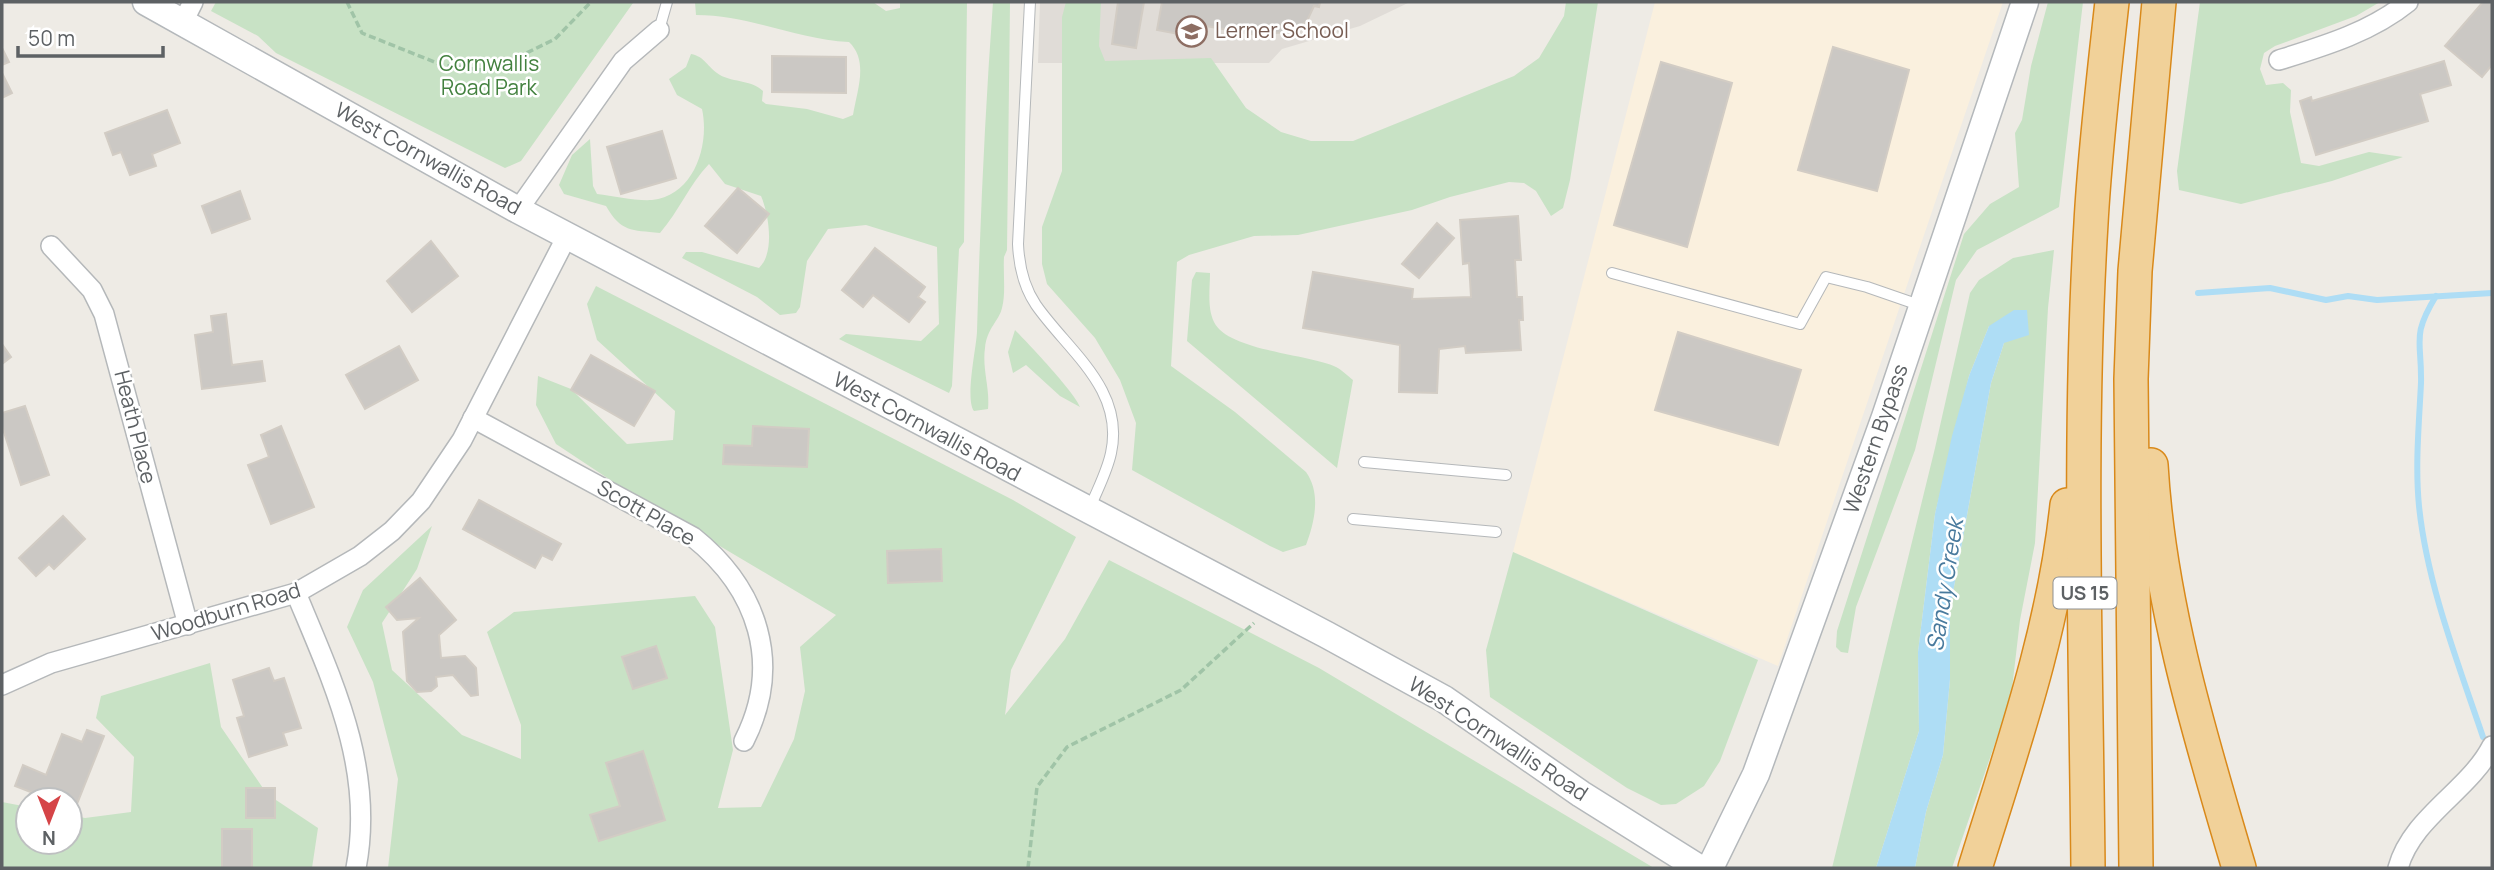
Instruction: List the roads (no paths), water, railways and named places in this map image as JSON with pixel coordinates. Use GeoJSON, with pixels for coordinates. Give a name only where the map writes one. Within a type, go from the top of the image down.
{"type":"FeatureCollection","features":[{"type":"Feature","properties":{"kind":"highway","name":"US 15"},"geometry":{"type":"LineString","coordinates":[[2088,868],[2084,512],[2087,318],[2091,222],[2112,2]]}},
{"type":"Feature","properties":{"kind":"highway","name":"US 15"},"geometry":{"type":"LineString","coordinates":[[2136,868],[2131,379],[2135,271],[2159,2]]}},
{"type":"Feature","properties":{"kind":"highway"},"geometry":{"type":"LineString","coordinates":[[1975,868],[2016,739],[2057,586],[2087,318]]}},
{"type":"Feature","properties":{"kind":"highway"},"geometry":{"type":"LineString","coordinates":[[2131,379],[2149,430],[2156,521],[2172,620],[2199,731],[2239,868]]}},
{"type":"Feature","properties":{"kind":"street","name":"West Cornwallis Road"},"geometry":{"type":"LineString","coordinates":[[146,2],[188,12],[518,210],[1444,699],[1581,794],[1699,868]]}},
{"type":"Feature","properties":{"kind":"street","name":"Western Bypass"},"geometry":{"type":"LineString","coordinates":[[1710,868],[1756,774],[1922,307],[2025,2]]}},
{"type":"Feature","properties":{"kind":"street"},"geometry":{"type":"LineString","coordinates":[[2279,60],[2361,31],[2409,2]]}},
{"type":"Feature","properties":{"kind":"street"},"geometry":{"type":"LineString","coordinates":[[518,210],[623,61],[659,30]]}},
{"type":"Feature","properties":{"kind":"street","name":"Woodburn Road"},"geometry":{"type":"LineString","coordinates":[[2,685],[51,663],[296,593],[360,556],[407,517],[453,455],[567,236]]}},
{"type":"Feature","properties":{"kind":"street","name":"Heath Place"},"geometry":{"type":"LineString","coordinates":[[51,246],[92,290],[103,314],[188,625]]}},
{"type":"Feature","properties":{"kind":"street","name":"Scott Place"},"geometry":{"type":"LineString","coordinates":[[473,418],[693,537],[715,555],[733,576],[752,613],[762,653],[762,681],[757,708],[744,740]]}},
{"type":"Feature","properties":{"kind":"street"},"geometry":{"type":"LineString","coordinates":[[296,593],[343,704],[353,743],[360,812],[356,868]]}},
{"type":"Feature","properties":{"kind":"street"},"geometry":{"type":"LineString","coordinates":[[2398,868],[2415,835],[2478,768],[2492,746]]}},
{"type":"Feature","properties":{"kind":"lane"},"geometry":{"type":"LineString","coordinates":[[659,30],[667,2]]}},
{"type":"Feature","properties":{"kind":"lane"},"geometry":{"type":"LineString","coordinates":[[1030,2],[1017,244],[1020,269],[1036,305],[1079,355],[1105,397],[1112,434],[1111,452],[1089,512]]}},
{"type":"Feature","properties":{"kind":"lane"},"geometry":{"type":"LineString","coordinates":[[1612,273],[1800,324],[1826,277],[1867,287],[1922,307]]}},
{"type":"Feature","properties":{"kind":"lane"},"geometry":{"type":"LineString","coordinates":[[1364,462],[1507,475]]}},
{"type":"Feature","properties":{"kind":"lane"},"geometry":{"type":"LineString","coordinates":[[1353,519],[1496,532]]}},
{"type":"Feature","properties":{"kind":"water"},"geometry":{"type":"Polygon","coordinates":[[[2014,310],[2027,310],[2029,335],[2004,343],[1991,383],[1950,609],[1950,679],[1943,755],[1926,812],[1915,868],[1876,868],[1919,731],[1918,652],[1935,514],[1952,436],[1969,376],[1989,326],[2014,310]]]}},
{"type":"Feature","properties":{"kind":"waterway","name":"Sandy Creek"},"geometry":{"type":"LineString","coordinates":[[2198,293],[2270,288],[2326,300],[2348,296],[2377,300],[2492,293]]}},
{"type":"Feature","properties":{"kind":"waterway"},"geometry":{"type":"LineString","coordinates":[[2436,296],[2423,321],[2420,339],[2417,460],[2419,506],[2436,594],[2483,737]]}},
{"type":"Feature","properties":{"kind":"place","name":"Lerner School"},"geometry":{"type":"Point","coordinates":[1192,31]}},
{"type":"Feature","properties":{"kind":"park label","name":"Cornwallis Road Park"},"geometry":{"type":"Point","coordinates":[489,76]}}]}
